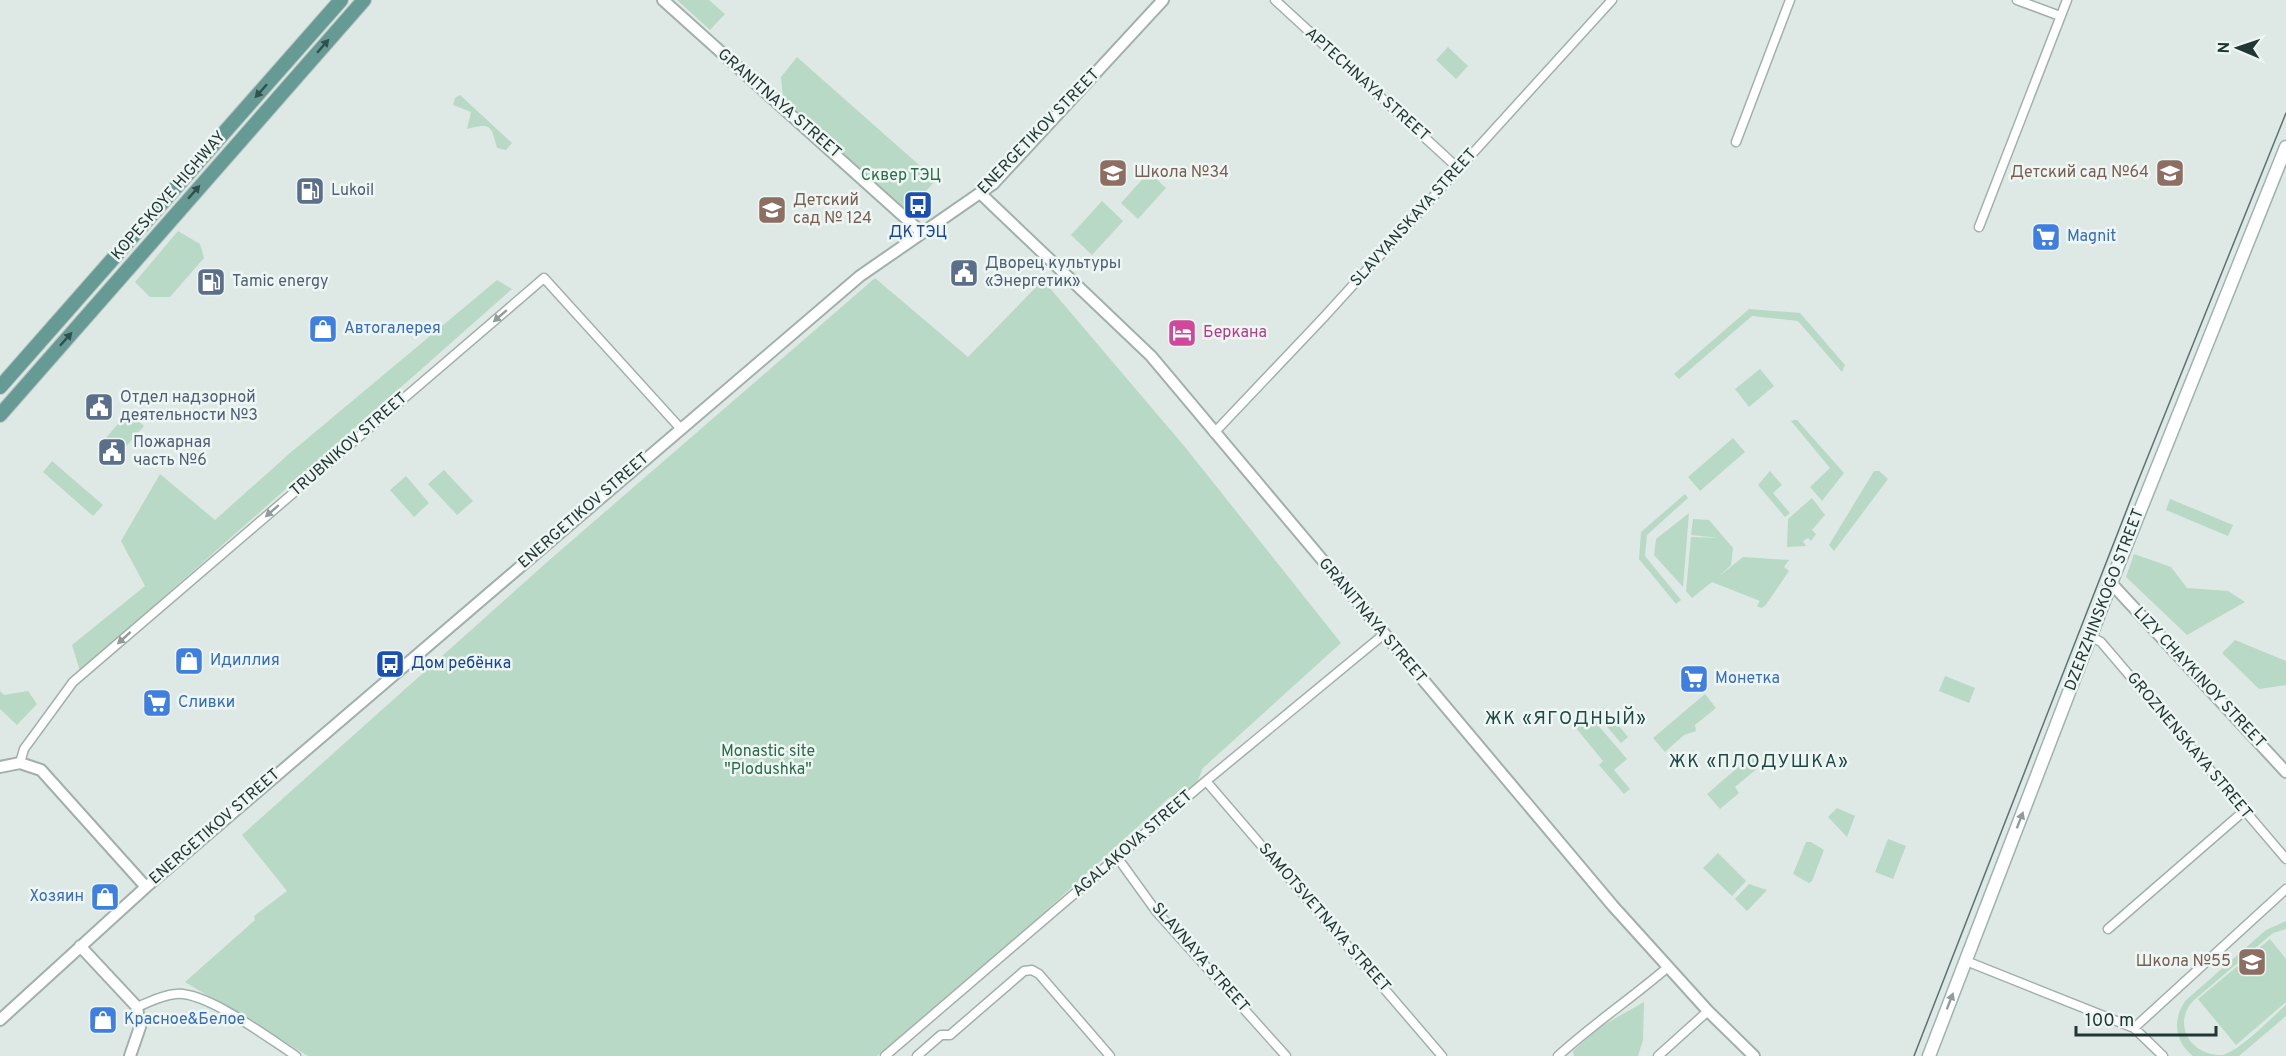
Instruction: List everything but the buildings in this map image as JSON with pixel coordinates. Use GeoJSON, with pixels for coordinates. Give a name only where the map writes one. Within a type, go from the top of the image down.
{"type":"FeatureCollection","features":[{"type":"Feature","properties":{"kind":"main road","name":"KOPESKOYE HIGHWAY"},"geometry":{"type":"LineString","coordinates":[[0,387],[341,0]]}},
{"type":"Feature","properties":{"kind":"main road","name":"KOPESKOYE HIGHWAY"},"geometry":{"type":"LineString","coordinates":[[0,415],[363,0]]}},
{"type":"Feature","properties":{"kind":"main road","name":"DZERZHINSKOGO STREET"},"geometry":{"type":"LineString","coordinates":[[1929,1056],[2090,636],[2286,147]]}},
{"type":"Feature","properties":{"kind":"main road"},"geometry":{"type":"LineString","coordinates":[[80,296],[94,308]]}},
{"type":"Feature","properties":{"kind":"main road"},"geometry":{"type":"LineString","coordinates":[[38,343],[51,356]]}},
{"type":"Feature","properties":{"kind":"street","name":"GRANITNAYA STREET"},"geometry":{"type":"LineString","coordinates":[[663,0],[921,232]]}},
{"type":"Feature","properties":{"kind":"street","name":"ENERGETIKOV STREET"},"geometry":{"type":"LineString","coordinates":[[0,1020],[146,887],[860,276],[921,232],[981,194],[1163,0]]}},
{"type":"Feature","properties":{"kind":"street","name":"APTECHNAYA STREET"},"geometry":{"type":"LineString","coordinates":[[1275,0],[1459,169]]}},
{"type":"Feature","properties":{"kind":"street","name":"SLAVYANSKAYA STREET"},"geometry":{"type":"LineString","coordinates":[[1214,433],[1612,0]]}},
{"type":"Feature","properties":{"kind":"street"},"geometry":{"type":"LineString","coordinates":[[1736,142],[1790,0]]}},
{"type":"Feature","properties":{"kind":"street"},"geometry":{"type":"LineString","coordinates":[[2017,0],[2060,16]]}},
{"type":"Feature","properties":{"kind":"street"},"geometry":{"type":"LineString","coordinates":[[1979,226],[2067,0]]}},
{"type":"Feature","properties":{"kind":"street","name":"GRANITNAYA STREET"},"geometry":{"type":"LineString","coordinates":[[981,194],[1151,356],[1383,635],[1668,967],[1708,1011],[1754,1056]]}},
{"type":"Feature","properties":{"kind":"street","name":"TRUBNIKOV STREET"},"geometry":{"type":"LineString","coordinates":[[20,763],[24,749],[73,682],[544,278],[681,429]]}},
{"type":"Feature","properties":{"kind":"street","name":"LIZY CHAYKINOY STREET"},"geometry":{"type":"LineString","coordinates":[[2111,583],[2286,772]]}},
{"type":"Feature","properties":{"kind":"street","name":"AGALAKOVA STREET"},"geometry":{"type":"LineString","coordinates":[[885,1056],[1206,781],[1383,635]]}},
{"type":"Feature","properties":{"kind":"street","name":"GROZNENSKAYA STREET"},"geometry":{"type":"LineString","coordinates":[[2090,636],[2108,650],[2286,859]]}},
{"type":"Feature","properties":{"kind":"street"},"geometry":{"type":"LineString","coordinates":[[0,767],[20,763],[33,766],[44,773],[146,887]]}},
{"type":"Feature","properties":{"kind":"street","name":"SAMOTSVETNAYA STREET"},"geometry":{"type":"LineString","coordinates":[[1206,781],[1442,1056]]}},
{"type":"Feature","properties":{"kind":"street"},"geometry":{"type":"LineString","coordinates":[[2108,929],[2244,811]]}},
{"type":"Feature","properties":{"kind":"street","name":"SLAVNAYA STREET"},"geometry":{"type":"LineString","coordinates":[[1117,857],[1156,911],[1286,1056]]}},
{"type":"Feature","properties":{"kind":"street"},"geometry":{"type":"LineString","coordinates":[[2133,1028],[2286,889]]}},
{"type":"Feature","properties":{"kind":"street"},"geometry":{"type":"LineString","coordinates":[[80,946],[136,1007],[140,1027],[130,1056]]}},
{"type":"Feature","properties":{"kind":"street"},"geometry":{"type":"LineString","coordinates":[[1966,961],[2133,1028],[2163,1056]]}},
{"type":"Feature","properties":{"kind":"street"},"geometry":{"type":"LineString","coordinates":[[1558,1056],[1592,1025],[1636,994],[1668,967]]}},
{"type":"Feature","properties":{"kind":"street"},"geometry":{"type":"LineString","coordinates":[[916,1056],[941,1035],[950,1035],[1024,971],[1032,970],[1039,974],[1110,1056]]}},
{"type":"Feature","properties":{"kind":"street"},"geometry":{"type":"LineString","coordinates":[[136,1007],[158,997],[179,993],[192,996],[230,1014],[296,1056]]}},
{"type":"Feature","properties":{"kind":"street"},"geometry":{"type":"LineString","coordinates":[[1658,1056],[1708,1011]]}},
{"type":"Feature","properties":{"kind":"green space"},"geometry":{"type":"Polygon","coordinates":[[[677,0],[709,0],[725,14],[710,30],[677,0]]]}},
{"type":"Feature","properties":{"kind":"green space"},"geometry":{"type":"Polygon","coordinates":[[[1448,47],[1468,66],[1456,79],[1436,60],[1448,47]]]}},
{"type":"Feature","properties":{"kind":"green space","name":"Сквер ТЭЦ"},"geometry":{"type":"Polygon","coordinates":[[[797,57],[936,180],[908,211],[783,98],[781,77],[797,57]]]}},
{"type":"Feature","properties":{"kind":"green space"},"geometry":{"type":"Polygon","coordinates":[[[460,95],[512,143],[506,150],[497,148],[489,128],[481,126],[467,129],[471,112],[453,105],[455,98],[460,95]]]}},
{"type":"Feature","properties":{"kind":"green space"},"geometry":{"type":"Polygon","coordinates":[[[1149,172],[1166,188],[1138,219],[1121,203],[1149,172]]]}},
{"type":"Feature","properties":{"kind":"green space"},"geometry":{"type":"Polygon","coordinates":[[[1102,201],[1123,221],[1092,255],[1071,235],[1102,201]]]}},
{"type":"Feature","properties":{"kind":"green space"},"geometry":{"type":"Polygon","coordinates":[[[178,231],[200,244],[204,258],[170,297],[150,297],[135,282],[178,231]]]}},
{"type":"Feature","properties":{"kind":"green space","name":"Monastic site \"Plodushka\""},"geometry":{"type":"Polygon","coordinates":[[[875,278],[968,357],[1043,280],[1185,447],[1341,643],[1203,768],[1197,782],[1184,795],[1170,797],[1037,919],[877,1056],[308,1056],[185,982],[255,920],[254,916],[287,891],[242,835],[546,563],[875,278]]]}},
{"type":"Feature","properties":{"kind":"green space"},"geometry":{"type":"Polygon","coordinates":[[[497,280],[512,289],[80,671],[72,645],[145,586],[121,541],[160,474],[215,520],[290,453],[497,280]]]}},
{"type":"Feature","properties":{"kind":"green space"},"geometry":{"type":"Polygon","coordinates":[[[1749,309],[1800,313],[1845,365],[1842,372],[1798,321],[1752,316],[1679,379],[1674,374],[1749,309]]]}},
{"type":"Feature","properties":{"kind":"green space"},"geometry":{"type":"Polygon","coordinates":[[[1760,369],[1774,386],[1749,407],[1735,389],[1760,369]]]}},
{"type":"Feature","properties":{"kind":"green space"},"geometry":{"type":"Polygon","coordinates":[[[128,412],[144,426],[122,451],[106,438],[128,412]]]}},
{"type":"Feature","properties":{"kind":"green space"},"geometry":{"type":"Polygon","coordinates":[[[1797,420],[1844,473],[1822,501],[1810,487],[1830,468],[1791,421],[1797,420]]]}},
{"type":"Feature","properties":{"kind":"green space"},"geometry":{"type":"Polygon","coordinates":[[[1733,438],[1745,452],[1700,491],[1688,477],[1733,438]]]}},
{"type":"Feature","properties":{"kind":"green space"},"geometry":{"type":"Polygon","coordinates":[[[52,461],[103,505],[93,516],[43,472],[52,461]]]}},
{"type":"Feature","properties":{"kind":"green space"},"geometry":{"type":"Polygon","coordinates":[[[444,470],[473,501],[457,515],[428,484],[444,470]]]}},
{"type":"Feature","properties":{"kind":"green space"},"geometry":{"type":"Polygon","coordinates":[[[1770,471],[1782,485],[1773,493],[1790,513],[1785,517],[1758,485],[1770,471]]]}},
{"type":"Feature","properties":{"kind":"green space"},"geometry":{"type":"Polygon","coordinates":[[[1874,471],[1879,471],[1888,479],[1834,551],[1829,545],[1874,471]]]}},
{"type":"Feature","properties":{"kind":"green space"},"geometry":{"type":"Polygon","coordinates":[[[406,476],[429,503],[414,517],[390,490],[406,476]]]}},
{"type":"Feature","properties":{"kind":"green space"},"geometry":{"type":"Polygon","coordinates":[[[1685,494],[1688,498],[1647,535],[1645,556],[1681,600],[1676,604],[1639,559],[1641,532],[1685,494]]]}},
{"type":"Feature","properties":{"kind":"green space"},"geometry":{"type":"Polygon","coordinates":[[[1812,498],[1825,515],[1812,530],[1816,534],[1811,541],[1808,538],[1803,541],[1806,546],[1787,547],[1788,519],[1812,498]]]}},
{"type":"Feature","properties":{"kind":"green space"},"geometry":{"type":"Polygon","coordinates":[[[2170,499],[2233,525],[2228,536],[2166,510],[2170,499]]]}},
{"type":"Feature","properties":{"kind":"green space"},"geometry":{"type":"Polygon","coordinates":[[[1689,513],[1683,587],[1654,555],[1656,539],[1689,513]]]}},
{"type":"Feature","properties":{"kind":"green space"},"geometry":{"type":"Polygon","coordinates":[[[1693,519],[1709,520],[1733,548],[1731,565],[1718,577],[1743,557],[1789,560],[1784,567],[1789,571],[1765,606],[1761,608],[1757,606],[1760,601],[1712,582],[1692,598],[1686,591],[1691,537],[1719,538],[1691,535],[1693,519]]]}},
{"type":"Feature","properties":{"kind":"green space"},"geometry":{"type":"Polygon","coordinates":[[[2134,554],[2171,567],[2187,588],[2228,591],[2245,602],[2187,635],[2126,577],[2134,554]]]}},
{"type":"Feature","properties":{"kind":"green space"},"geometry":{"type":"Polygon","coordinates":[[[2235,640],[2286,661],[2286,685],[2259,689],[2222,653],[2235,640]]]}},
{"type":"Feature","properties":{"kind":"green space"},"geometry":{"type":"Polygon","coordinates":[[[1945,676],[1975,688],[1969,703],[1939,691],[1945,676]]]}},
{"type":"Feature","properties":{"kind":"green space"},"geometry":{"type":"Polygon","coordinates":[[[0,691],[4,695],[28,691],[37,704],[17,725],[0,709],[0,691]]]}},
{"type":"Feature","properties":{"kind":"green space"},"geometry":{"type":"Polygon","coordinates":[[[1705,694],[1716,708],[1695,725],[1696,731],[1684,735],[1665,752],[1653,738],[1705,694]]]}},
{"type":"Feature","properties":{"kind":"green space"},"geometry":{"type":"Polygon","coordinates":[[[1604,708],[1628,737],[1621,743],[1596,714],[1604,708]]]}},
{"type":"Feature","properties":{"kind":"green space"},"geometry":{"type":"Polygon","coordinates":[[[1590,716],[1627,759],[1614,770],[1630,789],[1624,794],[1599,765],[1603,761],[1576,728],[1590,716]]]}},
{"type":"Feature","properties":{"kind":"green space"},"geometry":{"type":"Polygon","coordinates":[[[1751,756],[1760,766],[1735,787],[1739,793],[1720,809],[1707,794],[1751,756]]]}},
{"type":"Feature","properties":{"kind":"green space"},"geometry":{"type":"Polygon","coordinates":[[[1837,808],[1855,816],[1847,837],[1828,817],[1837,808]]]}},
{"type":"Feature","properties":{"kind":"green space"},"geometry":{"type":"Polygon","coordinates":[[[1888,839],[1906,846],[1893,879],[1875,872],[1888,839]]]}},
{"type":"Feature","properties":{"kind":"green space"},"geometry":{"type":"Polygon","coordinates":[[[1806,842],[1811,842],[1824,850],[1812,881],[1809,883],[1793,874],[1806,842]]]}},
{"type":"Feature","properties":{"kind":"green space"},"geometry":{"type":"Polygon","coordinates":[[[1718,853],[1746,881],[1732,896],[1703,868],[1718,853]]]}},
{"type":"Feature","properties":{"kind":"green space"},"geometry":{"type":"Polygon","coordinates":[[[1749,884],[1767,890],[1747,911],[1735,899],[1749,884]]]}},
{"type":"Feature","properties":{"kind":"green space"},"geometry":{"type":"Polygon","coordinates":[[[2286,921],[2286,929],[2273,933],[2193,1001],[2184,1019],[2188,1037],[2193,1044],[2211,1054],[2223,1055],[2247,1040],[2286,1005],[2286,1016],[2239,1056],[2193,1056],[2182,1044],[2177,1030],[2178,1016],[2185,1001],[2266,930],[2286,921]]]}},
{"type":"Feature","properties":{"kind":"green space"},"geometry":{"type":"Polygon","coordinates":[[[2270,939],[2286,959],[2286,1002],[2236,1045],[2198,999],[2270,939]]]}},
{"type":"Feature","properties":{"kind":"green space"},"geometry":{"type":"Polygon","coordinates":[[[1644,1002],[1643,1040],[1638,1056],[1574,1056],[1573,1051],[1600,1027],[1644,1002]]]}},
{"type":"Feature","properties":{"kind":"tram line"},"geometry":{"type":"LineString","coordinates":[[1914,1056],[2136,486],[2286,113]]}},
{"type":"Feature","properties":{"kind":"place","name":"Школа №34"},"geometry":{"type":"Point","coordinates":[1113,173]}},
{"type":"Feature","properties":{"kind":"place","name":"Детский сад №64"},"geometry":{"type":"Point","coordinates":[2170,173]}},
{"type":"Feature","properties":{"kind":"place","name":"Lukoil"},"geometry":{"type":"Point","coordinates":[310,191]}},
{"type":"Feature","properties":{"kind":"place","name":"ДК ТЭЦ"},"geometry":{"type":"Point","coordinates":[918,205]}},
{"type":"Feature","properties":{"kind":"place","name":"Детский сад № 124"},"geometry":{"type":"Point","coordinates":[772,210]}},
{"type":"Feature","properties":{"kind":"place","name":"Magnit"},"geometry":{"type":"Point","coordinates":[2046,237]}},
{"type":"Feature","properties":{"kind":"place","name":"Дворец культуры «Энергетик»"},"geometry":{"type":"Point","coordinates":[964,273]}},
{"type":"Feature","properties":{"kind":"place","name":"Tamic energy"},"geometry":{"type":"Point","coordinates":[211,282]}},
{"type":"Feature","properties":{"kind":"place","name":"Автогалерея"},"geometry":{"type":"Point","coordinates":[323,329]}},
{"type":"Feature","properties":{"kind":"place","name":"Беркана"},"geometry":{"type":"Point","coordinates":[1182,333]}},
{"type":"Feature","properties":{"kind":"place","name":"Отдел надзорной деятельности №3"},"geometry":{"type":"Point","coordinates":[99,407]}},
{"type":"Feature","properties":{"kind":"place","name":"Пожарная часть №6"},"geometry":{"type":"Point","coordinates":[112,452]}},
{"type":"Feature","properties":{"kind":"place","name":"Идиллия"},"geometry":{"type":"Point","coordinates":[189,661]}},
{"type":"Feature","properties":{"kind":"place","name":"Дом ребёнка"},"geometry":{"type":"Point","coordinates":[390,664]}},
{"type":"Feature","properties":{"kind":"place","name":"Монетка"},"geometry":{"type":"Point","coordinates":[1694,679]}},
{"type":"Feature","properties":{"kind":"place","name":"Сливки"},"geometry":{"type":"Point","coordinates":[157,703]}},
{"type":"Feature","properties":{"kind":"place","name":"Хозяин"},"geometry":{"type":"Point","coordinates":[105,897]}},
{"type":"Feature","properties":{"kind":"place","name":"Школа №55"},"geometry":{"type":"Point","coordinates":[2252,962]}},
{"type":"Feature","properties":{"kind":"place","name":"Красное&Белое"},"geometry":{"type":"Point","coordinates":[103,1020]}},
{"type":"Feature","properties":{"kind":"district","name":"ЖК «ЯГОДНЫЙ»"},"geometry":{"type":"Point","coordinates":[1566,719]}},
{"type":"Feature","properties":{"kind":"district","name":"ЖК «ПЛОДУШКА»"},"geometry":{"type":"Point","coordinates":[1759,762]}}]}
